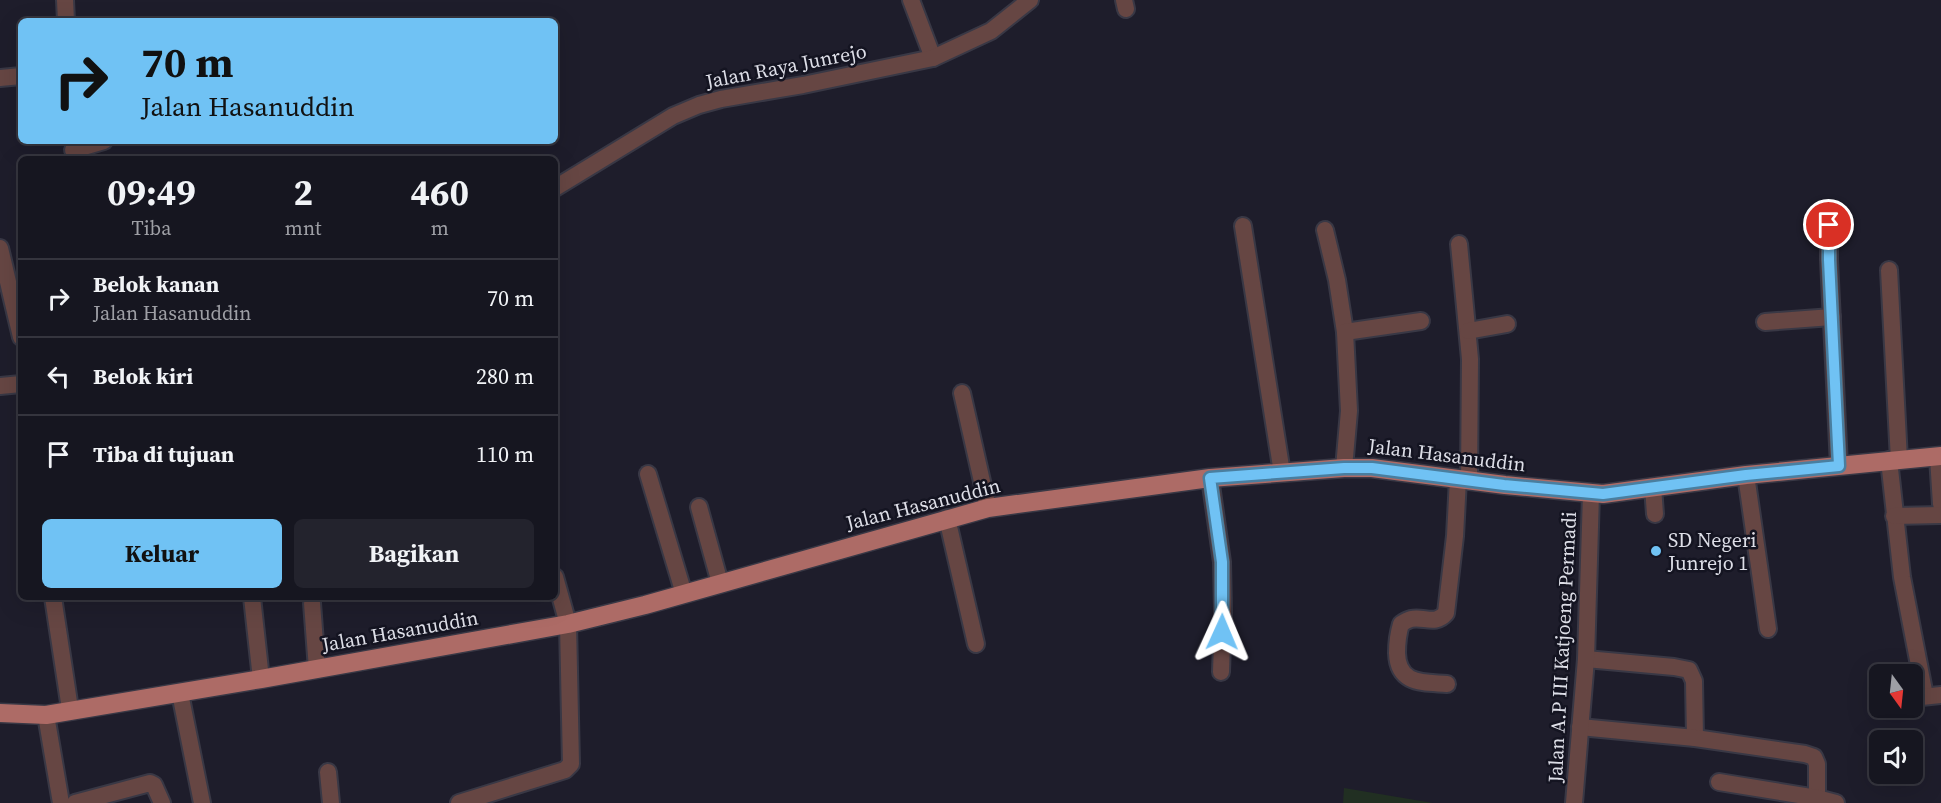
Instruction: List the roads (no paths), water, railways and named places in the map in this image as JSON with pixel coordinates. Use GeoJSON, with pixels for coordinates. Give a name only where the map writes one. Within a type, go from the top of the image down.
{"type":"FeatureCollection","features":[{"type":"Feature","properties":{"kind":"main road","name":"Jalan Hasanuddin"},"geometry":{"type":"LineString","coordinates":[[0,713],[46,715],[568,624],[720,584],[988,507],[1210,478],[1344,468],[1372,468],[1603,494],[1746,475],[1939,456]]}},
{"type":"Feature","properties":{"kind":"street"},"geometry":{"type":"LineString","coordinates":[[65,0],[66,18]]}},
{"type":"Feature","properties":{"kind":"street"},"geometry":{"type":"LineString","coordinates":[[911,0],[933,58]]}},
{"type":"Feature","properties":{"kind":"street","name":"Jalan Raya Junrejo"},"geometry":{"type":"LineString","coordinates":[[558,186],[673,116],[699,105],[933,58],[991,31],[1030,0]]}},
{"type":"Feature","properties":{"kind":"street"},"geometry":{"type":"LineString","coordinates":[[0,78],[18,76]]}},
{"type":"Feature","properties":{"kind":"street"},"geometry":{"type":"LineString","coordinates":[[73,150],[94,144]]}},
{"type":"Feature","properties":{"kind":"street"},"geometry":{"type":"LineString","coordinates":[[1829,225],[1839,466]]}},
{"type":"Feature","properties":{"kind":"street"},"geometry":{"type":"LineString","coordinates":[[1243,226],[1282,473]]}},
{"type":"Feature","properties":{"kind":"street"},"geometry":{"type":"LineString","coordinates":[[1325,230],[1337,280],[1345,332],[1349,411],[1344,468]]}},
{"type":"Feature","properties":{"kind":"street"},"geometry":{"type":"LineString","coordinates":[[1448,684],[1415,681],[1404,675],[1399,669],[1397,634],[1401,624],[1411,619],[1436,620],[1442,618],[1446,613],[1463,480],[1470,359],[1459,244]]}},
{"type":"Feature","properties":{"kind":"street"},"geometry":{"type":"LineString","coordinates":[[0,248],[18,324]]}},
{"type":"Feature","properties":{"kind":"street"},"geometry":{"type":"LineString","coordinates":[[1889,270],[1894,516],[1902,577],[1926,697]]}},
{"type":"Feature","properties":{"kind":"street"},"geometry":{"type":"LineString","coordinates":[[1765,322],[1832,317]]}},
{"type":"Feature","properties":{"kind":"street"},"geometry":{"type":"LineString","coordinates":[[1345,332],[1421,321]]}},
{"type":"Feature","properties":{"kind":"street"},"geometry":{"type":"LineString","coordinates":[[1468,331],[1507,324]]}},
{"type":"Feature","properties":{"kind":"street"},"geometry":{"type":"LineString","coordinates":[[0,386],[18,384]]}},
{"type":"Feature","properties":{"kind":"street"},"geometry":{"type":"LineString","coordinates":[[962,393],[988,507]]}},
{"type":"Feature","properties":{"kind":"street"},"geometry":{"type":"LineString","coordinates":[[1939,456],[1941,504]]}},
{"type":"Feature","properties":{"kind":"street"},"geometry":{"type":"LineString","coordinates":[[648,474],[684,594]]}},
{"type":"Feature","properties":{"kind":"street"},"geometry":{"type":"LineString","coordinates":[[1746,475],[1768,629]]}},
{"type":"Feature","properties":{"kind":"street"},"geometry":{"type":"LineString","coordinates":[[1210,478],[1222,562],[1221,672]]}},
{"type":"Feature","properties":{"kind":"street"},"geometry":{"type":"LineString","coordinates":[[1653,487],[1654,514]]}},
{"type":"Feature","properties":{"kind":"street","name":"Jalan A.P III Katjoeng Permadi"},"geometry":{"type":"LineString","coordinates":[[1574,803],[1586,659],[1591,494]]}},
{"type":"Feature","properties":{"kind":"street"},"geometry":{"type":"LineString","coordinates":[[699,507],[720,584]]}},
{"type":"Feature","properties":{"kind":"street"},"geometry":{"type":"LineString","coordinates":[[1894,516],[1941,515]]}},
{"type":"Feature","properties":{"kind":"street"},"geometry":{"type":"LineString","coordinates":[[947,518],[976,644]]}},
{"type":"Feature","properties":{"kind":"street"},"geometry":{"type":"LineString","coordinates":[[459,803],[565,770],[570,766],[572,761],[568,624],[558,588]]}},
{"type":"Feature","properties":{"kind":"street"},"geometry":{"type":"LineString","coordinates":[[52,600],[70,709]]}},
{"type":"Feature","properties":{"kind":"street"},"geometry":{"type":"LineString","coordinates":[[252,600],[261,679]]}},
{"type":"Feature","properties":{"kind":"street"},"geometry":{"type":"LineString","coordinates":[[312,603],[317,669]]}},
{"type":"Feature","properties":{"kind":"street"},"geometry":{"type":"LineString","coordinates":[[1586,659],[1689,670],[1695,690],[1695,738]]}},
{"type":"Feature","properties":{"kind":"street"},"geometry":{"type":"LineString","coordinates":[[180,693],[202,803]]}},
{"type":"Feature","properties":{"kind":"street"},"geometry":{"type":"LineString","coordinates":[[46,715],[61,803]]}},
{"type":"Feature","properties":{"kind":"street"},"geometry":{"type":"LineString","coordinates":[[1580,727],[1695,738],[1806,754],[1814,758],[1817,764],[1817,798]]}},
{"type":"Feature","properties":{"kind":"street"},"geometry":{"type":"LineString","coordinates":[[328,772],[331,803]]}},
{"type":"Feature","properties":{"kind":"street"},"geometry":{"type":"LineString","coordinates":[[1719,782],[1836,803]]}},
{"type":"Feature","properties":{"kind":"street"},"geometry":{"type":"LineString","coordinates":[[75,803],[150,783],[154,785],[162,803]]}},
{"type":"Feature","properties":{"kind":"place","name":"SD Negeri Junrejo 1"},"geometry":{"type":"Point","coordinates":[1656,551]}}]}
